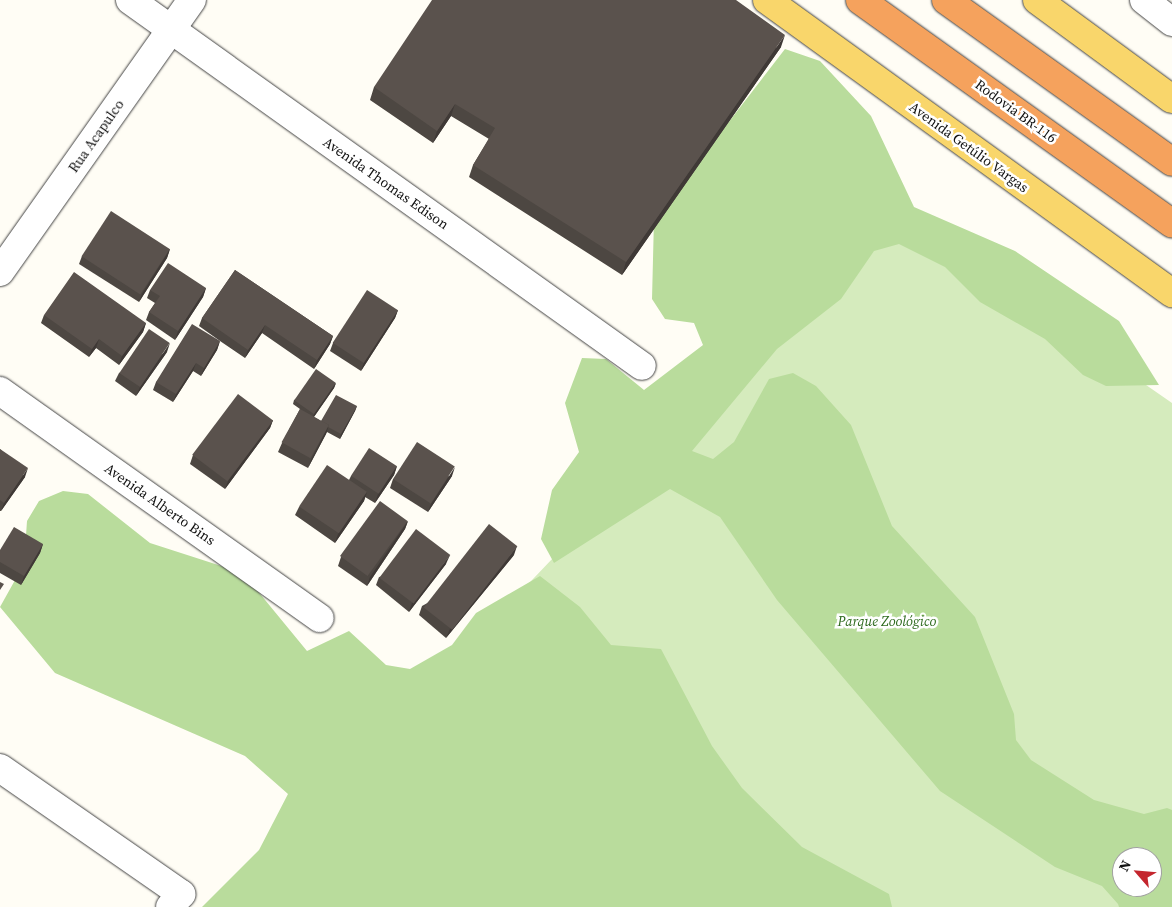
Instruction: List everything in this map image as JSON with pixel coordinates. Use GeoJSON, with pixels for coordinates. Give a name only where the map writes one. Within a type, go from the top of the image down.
{"type":"FeatureCollection","features":[{"type":"Feature","properties":{"kind":"highway","name":"Rodovia BR-116"},"geometry":{"type":"LineString","coordinates":[[860,0],[1172,223]]}},
{"type":"Feature","properties":{"kind":"highway"},"geometry":{"type":"LineString","coordinates":[[946,0],[1172,162]]}},
{"type":"Feature","properties":{"kind":"main road","name":"Avenida Getúlio Vargas"},"geometry":{"type":"LineString","coordinates":[[767,0],[1172,293]]}},
{"type":"Feature","properties":{"kind":"main road"},"geometry":{"type":"LineString","coordinates":[[1036,0],[1172,98]]}},
{"type":"Feature","properties":{"kind":"street","name":"Avenida Thomas Edison"},"geometry":{"type":"LineString","coordinates":[[130,0],[642,366]]}},
{"type":"Feature","properties":{"kind":"street","name":"Rua Acapulco"},"geometry":{"type":"LineString","coordinates":[[0,272],[192,0]]}},
{"type":"Feature","properties":{"kind":"street"},"geometry":{"type":"LineString","coordinates":[[1144,0],[1172,22]]}},
{"type":"Feature","properties":{"kind":"street","name":"Avenida Alberto Bins"},"geometry":{"type":"LineString","coordinates":[[0,391],[320,618]]}},
{"type":"Feature","properties":{"kind":"street"},"geometry":{"type":"LineString","coordinates":[[0,768],[181,894],[170,907]]}},
{"type":"Feature","properties":{"kind":"green space"},"geometry":{"type":"Polygon","coordinates":[[[785,49],[820,61],[871,116],[914,207],[1015,251],[1119,321],[1159,385],[1106,386],[1083,375],[1045,339],[980,302],[945,267],[899,244],[874,251],[841,299],[777,349],[692,451],[713,459],[734,442],[769,379],[793,373],[816,386],[851,425],[892,526],[975,617],[1014,714],[1016,740],[1031,760],[1094,800],[1144,814],[1167,808],[1172,810],[1172,907],[1119,907],[1102,886],[1055,867],[940,791],[777,600],[720,517],[670,489],[554,563],[541,539],[552,490],[579,452],[565,403],[582,358],[606,359],[644,390],[703,345],[694,323],[665,319],[652,299],[654,219],[785,49]]]}},
{"type":"Feature","properties":{"kind":"green space","name":"Parque Zoológico"},"geometry":{"type":"Polygon","coordinates":[[[888,206],[1172,403],[1172,907],[221,907],[888,206]]]}},
{"type":"Feature","properties":{"kind":"green space"},"geometry":{"type":"Polygon","coordinates":[[[63,491],[88,494],[150,543],[243,573],[307,651],[349,631],[386,665],[410,669],[452,645],[476,613],[540,576],[580,607],[611,645],[661,649],[712,746],[742,788],[802,847],[889,894],[892,907],[202,907],[259,850],[288,794],[245,756],[55,673],[0,607],[24,564],[27,521],[39,501],[63,491]]]}},
{"type":"Feature","properties":{"kind":"building"},"geometry":{"type":"Polygon","coordinates":[[[432,0],[736,0],[785,35],[626,262],[473,165],[495,128],[455,104],[437,131],[374,87],[432,0]]]}},
{"type":"Feature","properties":{"kind":"building"},"geometry":{"type":"Polygon","coordinates":[[[111,211],[170,249],[140,294],[82,256],[111,211]]]}},
{"type":"Feature","properties":{"kind":"building"},"geometry":{"type":"Polygon","coordinates":[[[168,263],[206,288],[178,331],[149,312],[160,296],[150,290],[168,263]]]}},
{"type":"Feature","properties":{"kind":"building"},"geometry":{"type":"Polygon","coordinates":[[[235,270],[333,336],[317,360],[265,325],[248,350],[202,318],[235,270]]]}},
{"type":"Feature","properties":{"kind":"building"},"geometry":{"type":"Polygon","coordinates":[[[74,272],[146,323],[122,356],[99,339],[92,349],[44,315],[74,272]]]}},
{"type":"Feature","properties":{"kind":"building"},"geometry":{"type":"Polygon","coordinates":[[[367,290],[398,310],[364,363],[333,343],[367,290]]]}},
{"type":"Feature","properties":{"kind":"building"},"geometry":{"type":"Polygon","coordinates":[[[192,324],[220,341],[204,368],[196,363],[176,394],[156,382],[192,324]]]}},
{"type":"Feature","properties":{"kind":"building"},"geometry":{"type":"Polygon","coordinates":[[[149,329],[170,343],[140,387],[119,373],[149,329]]]}},
{"type":"Feature","properties":{"kind":"building"},"geometry":{"type":"Polygon","coordinates":[[[316,369],[336,383],[314,414],[294,400],[316,369]]]}},
{"type":"Feature","properties":{"kind":"building"},"geometry":{"type":"Polygon","coordinates":[[[238,394],[273,420],[227,481],[192,455],[238,394]]]}},
{"type":"Feature","properties":{"kind":"building"},"geometry":{"type":"Polygon","coordinates":[[[336,395],[357,406],[341,434],[321,421],[336,395]]]}},
{"type":"Feature","properties":{"kind":"building"},"geometry":{"type":"Polygon","coordinates":[[[300,409],[329,425],[310,458],[282,442],[300,409]]]}},
{"type":"Feature","properties":{"kind":"building"},"geometry":{"type":"Polygon","coordinates":[[[417,442],[455,467],[431,503],[393,479],[417,442]]]}},
{"type":"Feature","properties":{"kind":"building"},"geometry":{"type":"Polygon","coordinates":[[[369,448],[397,466],[379,494],[351,476],[369,448]]]}},
{"type":"Feature","properties":{"kind":"building"},"geometry":{"type":"Polygon","coordinates":[[[0,449],[28,468],[4,503],[0,500],[0,449]]]}},
{"type":"Feature","properties":{"kind":"building"},"geometry":{"type":"Polygon","coordinates":[[[327,465],[367,492],[339,533],[299,506],[327,465]]]}},
{"type":"Feature","properties":{"kind":"building"},"geometry":{"type":"Polygon","coordinates":[[[380,501],[408,521],[368,576],[340,556],[380,501]]]}},
{"type":"Feature","properties":{"kind":"building"},"geometry":{"type":"Polygon","coordinates":[[[489,524],[517,546],[452,630],[424,608],[489,524]]]}},
{"type":"Feature","properties":{"kind":"building"},"geometry":{"type":"Polygon","coordinates":[[[14,527],[43,544],[24,576],[0,562],[0,550],[14,527]]]}},
{"type":"Feature","properties":{"kind":"building"},"geometry":{"type":"Polygon","coordinates":[[[416,529],[450,555],[414,604],[379,578],[416,529]]]}},
{"type":"Feature","properties":{"kind":"building"},"geometry":{"type":"Polygon","coordinates":[[[0,582],[4,584],[0,590],[0,582]]]}}]}
